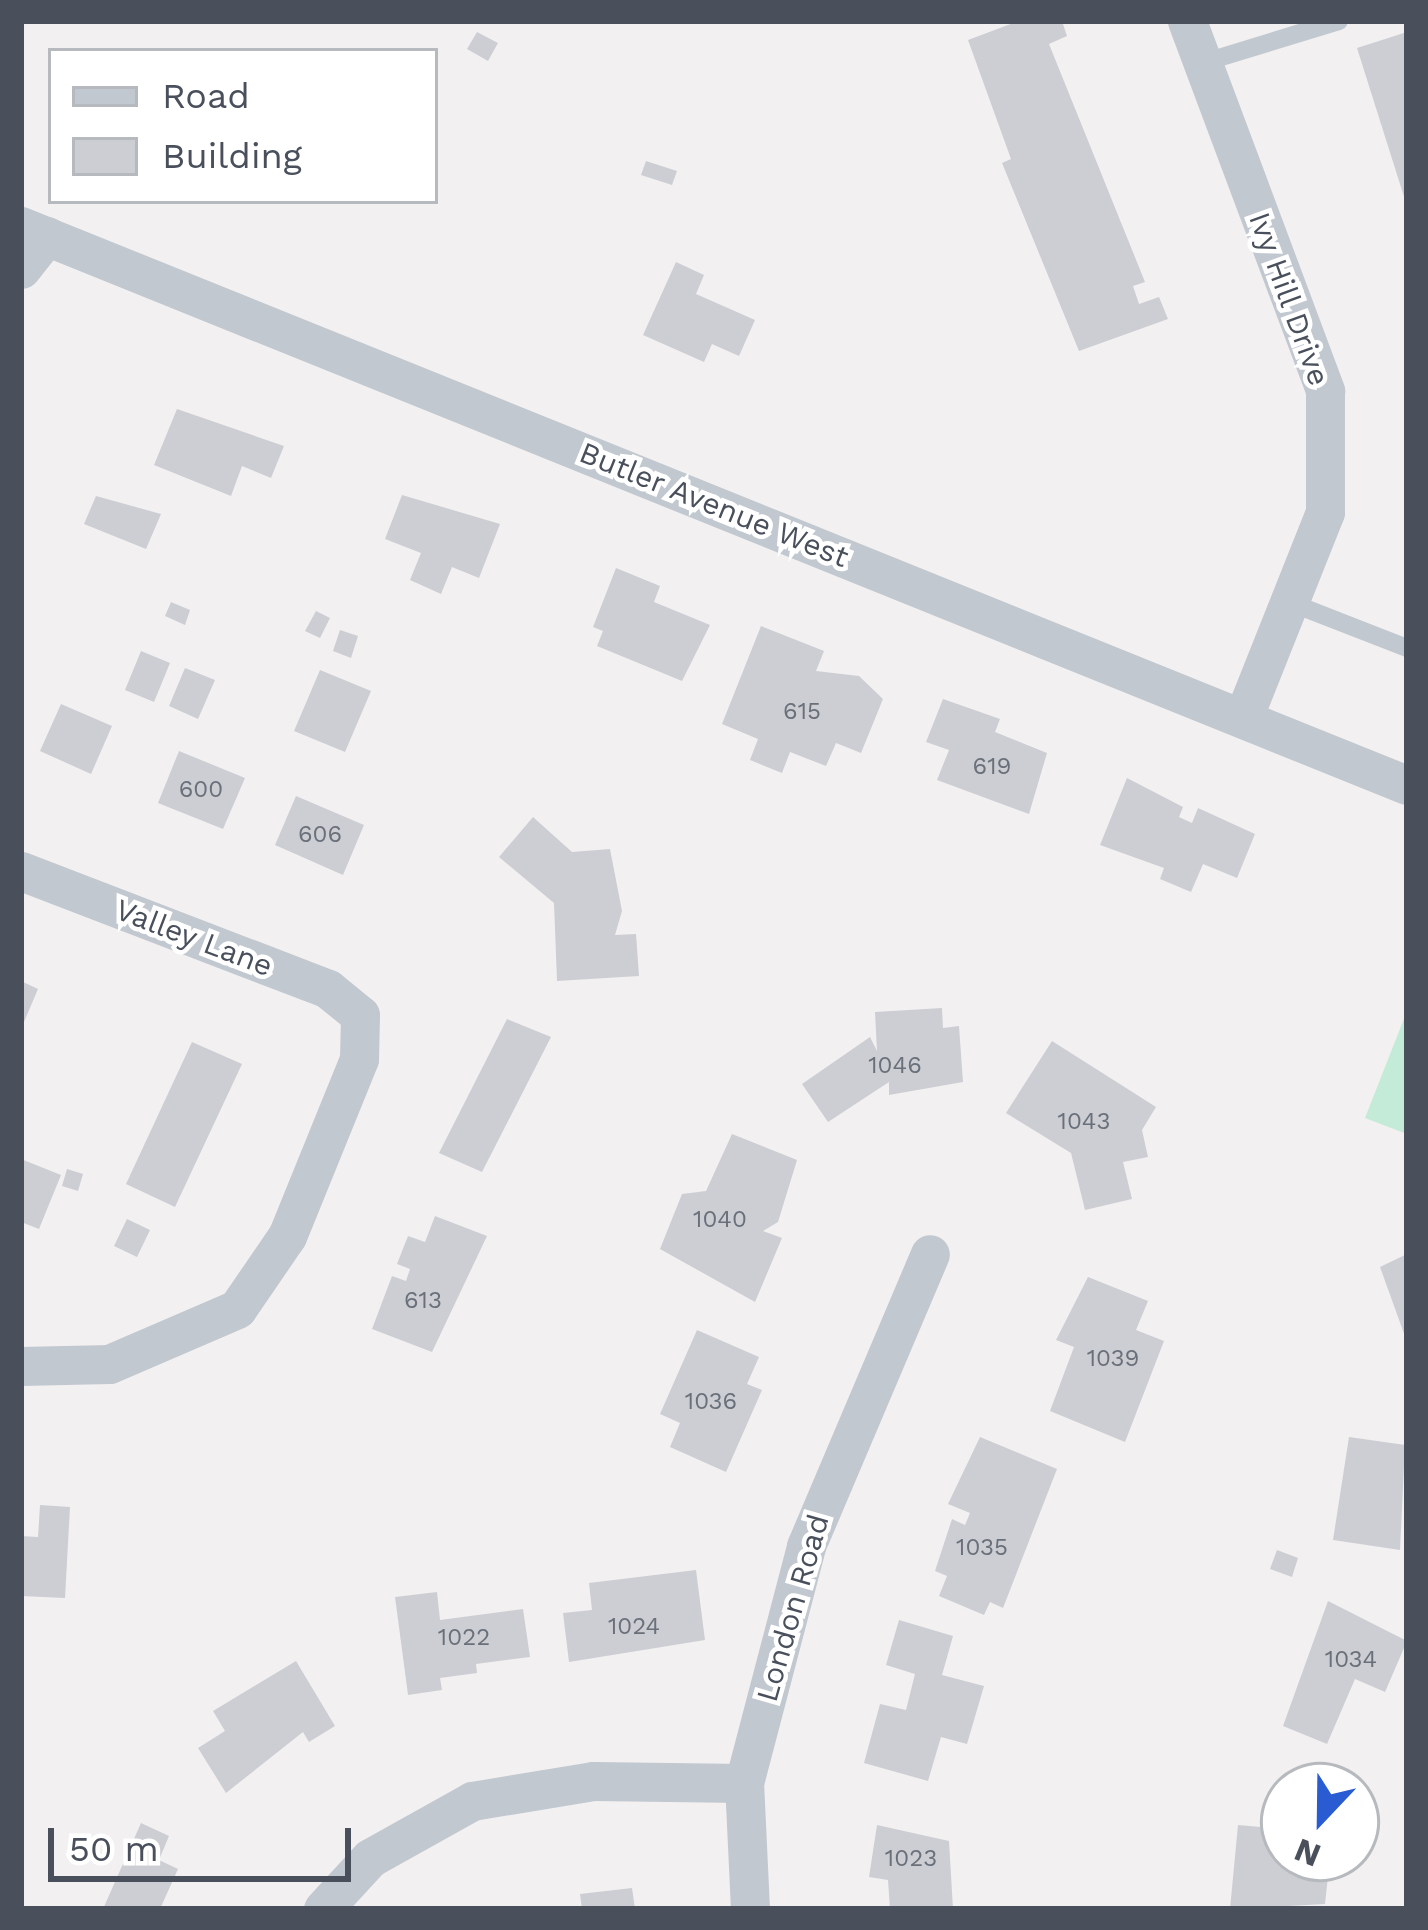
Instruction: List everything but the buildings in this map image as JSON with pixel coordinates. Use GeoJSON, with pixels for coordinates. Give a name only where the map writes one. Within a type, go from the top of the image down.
{"type":"FeatureCollection","features":[{"type":"Feature","properties":{"kind":"street","name":"Ivy Hill Drive"},"geometry":{"type":"LineString","coordinates":[[1187,21],[1325,391],[1325,512],[1243,718]]}},
{"type":"Feature","properties":{"kind":"street"},"geometry":{"type":"LineString","coordinates":[[21,269],[34,231]]}},
{"type":"Feature","properties":{"kind":"street","name":"Butler Avenue West"},"geometry":{"type":"LineString","coordinates":[[34,231],[1407,785]]}},
{"type":"Feature","properties":{"kind":"street","name":"Valley Lane"},"geometry":{"type":"LineString","coordinates":[[21,871],[328,989],[359,1016],[358,1059],[287,1236],[237,1309],[109,1364],[21,1366]]}},
{"type":"Feature","properties":{"kind":"street","name":"London Road"},"geometry":{"type":"LineString","coordinates":[[751,1909],[744,1783],[806,1546],[930,1254]]}},
{"type":"Feature","properties":{"kind":"street"},"geometry":{"type":"LineString","coordinates":[[323,1909],[370,1858],[472,1801],[593,1781],[744,1783]]}},
{"type":"Feature","properties":{"kind":"lane"},"geometry":{"type":"LineString","coordinates":[[1202,63],[1340,21]]}},
{"type":"Feature","properties":{"kind":"lane"},"geometry":{"type":"LineString","coordinates":[[1289,602],[1407,648]]}},
{"type":"Feature","properties":{"kind":"green space"},"geometry":{"type":"Polygon","coordinates":[[[1407,1011],[1407,1134],[1365,1118],[1407,1011]]]}}]}
